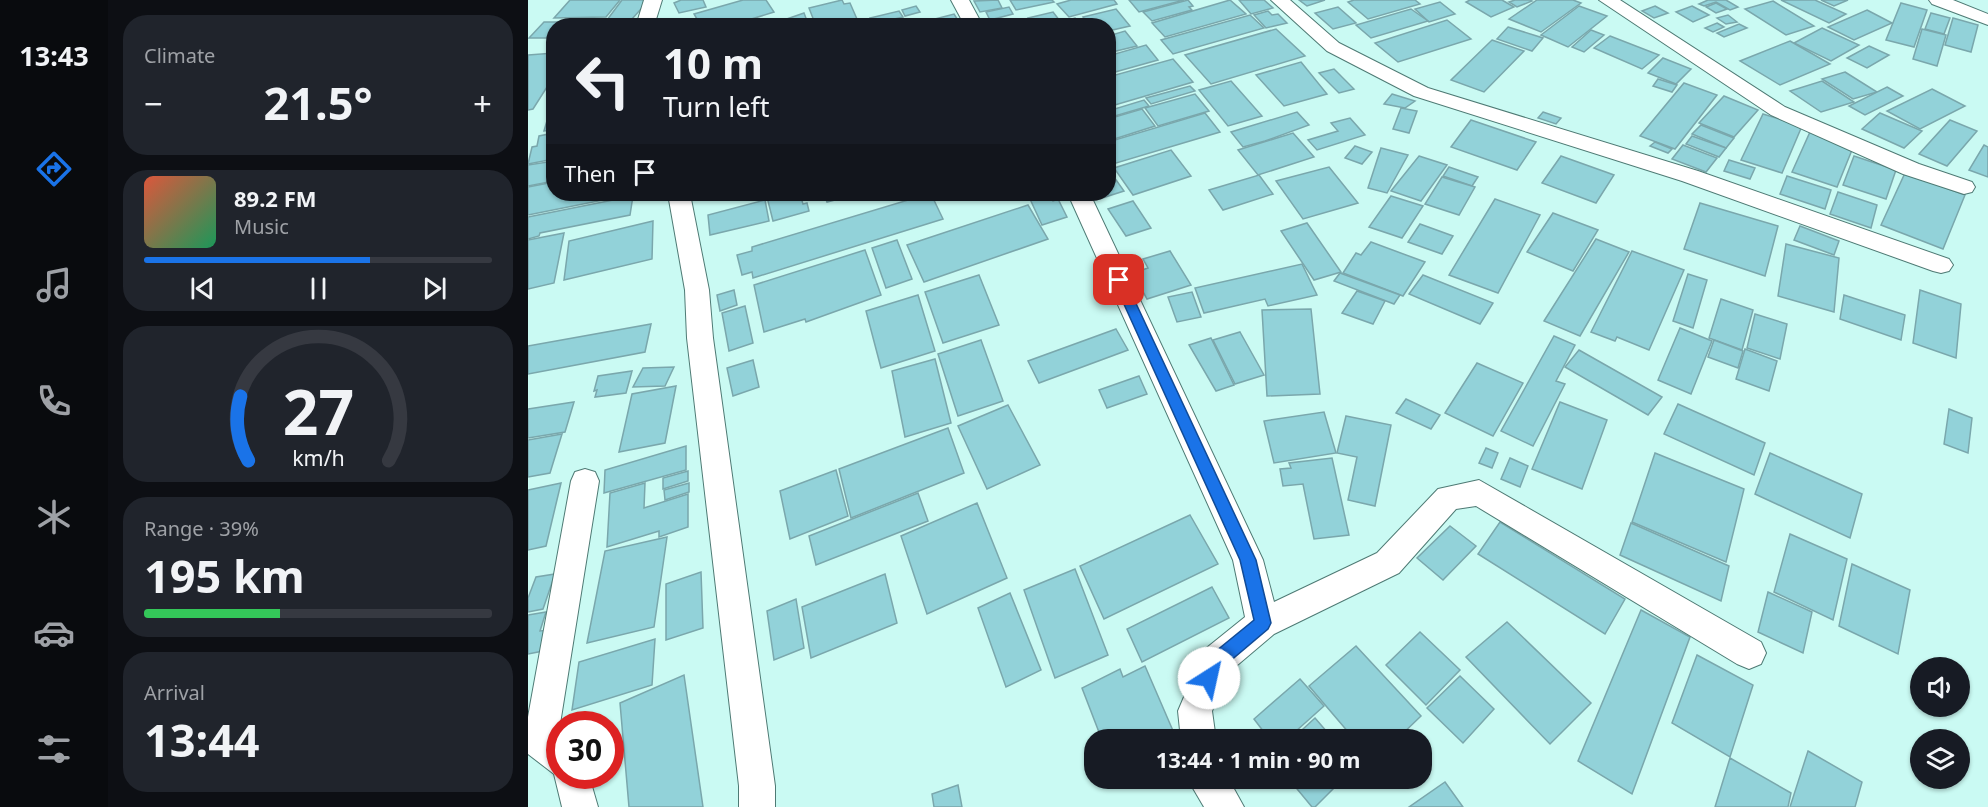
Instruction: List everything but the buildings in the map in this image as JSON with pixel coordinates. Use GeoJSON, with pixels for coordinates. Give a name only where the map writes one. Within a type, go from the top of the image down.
{"type":"FeatureCollection","features":[{"type":"Feature","properties":{"kind":"street"},"geometry":{"type":"LineString","coordinates":[[647,18],[653,0]]}},
{"type":"Feature","properties":{"kind":"street"},"geometry":{"type":"LineString","coordinates":[[960,0],[970,18]]}},
{"type":"Feature","properties":{"kind":"street"},"geometry":{"type":"LineString","coordinates":[[1280,0],[1333,47],[1421,92],[1690,176],[1941,265]]}},
{"type":"Feature","properties":{"kind":"street"},"geometry":{"type":"LineString","coordinates":[[1608,0],[1778,111],[1911,169],[1964,187]]}},
{"type":"Feature","properties":{"kind":"street"},"geometry":{"type":"LineString","coordinates":[[1938,0],[1988,20]]}},
{"type":"Feature","properties":{"kind":"street"},"geometry":{"type":"LineString","coordinates":[[680,201],[697,290],[700,338],[757,786],[757,807]]}},
{"type":"Feature","properties":{"kind":"street"},"geometry":{"type":"LineString","coordinates":[[1082,201],[1248,560],[1263,623]]}},
{"type":"Feature","properties":{"kind":"street"},"geometry":{"type":"LineString","coordinates":[[543,749],[585,481]]}},
{"type":"Feature","properties":{"kind":"street"},"geometry":{"type":"LineString","coordinates":[[1197,729],[1195,711],[1216,662],[1263,623],[1388,563],[1448,498],[1479,493],[1749,653]]}},
{"type":"Feature","properties":{"kind":"street"},"geometry":{"type":"LineString","coordinates":[[575,789],[580,807]]}},
{"type":"Feature","properties":{"kind":"street"},"geometry":{"type":"LineString","coordinates":[[1213,789],[1226,807]]}},
{"type":"Feature","properties":{"kind":"route"},"geometry":{"type":"LineString","coordinates":[[1119,280],[1248,560],[1263,623],[1216,662],[1209,678]]}}]}
